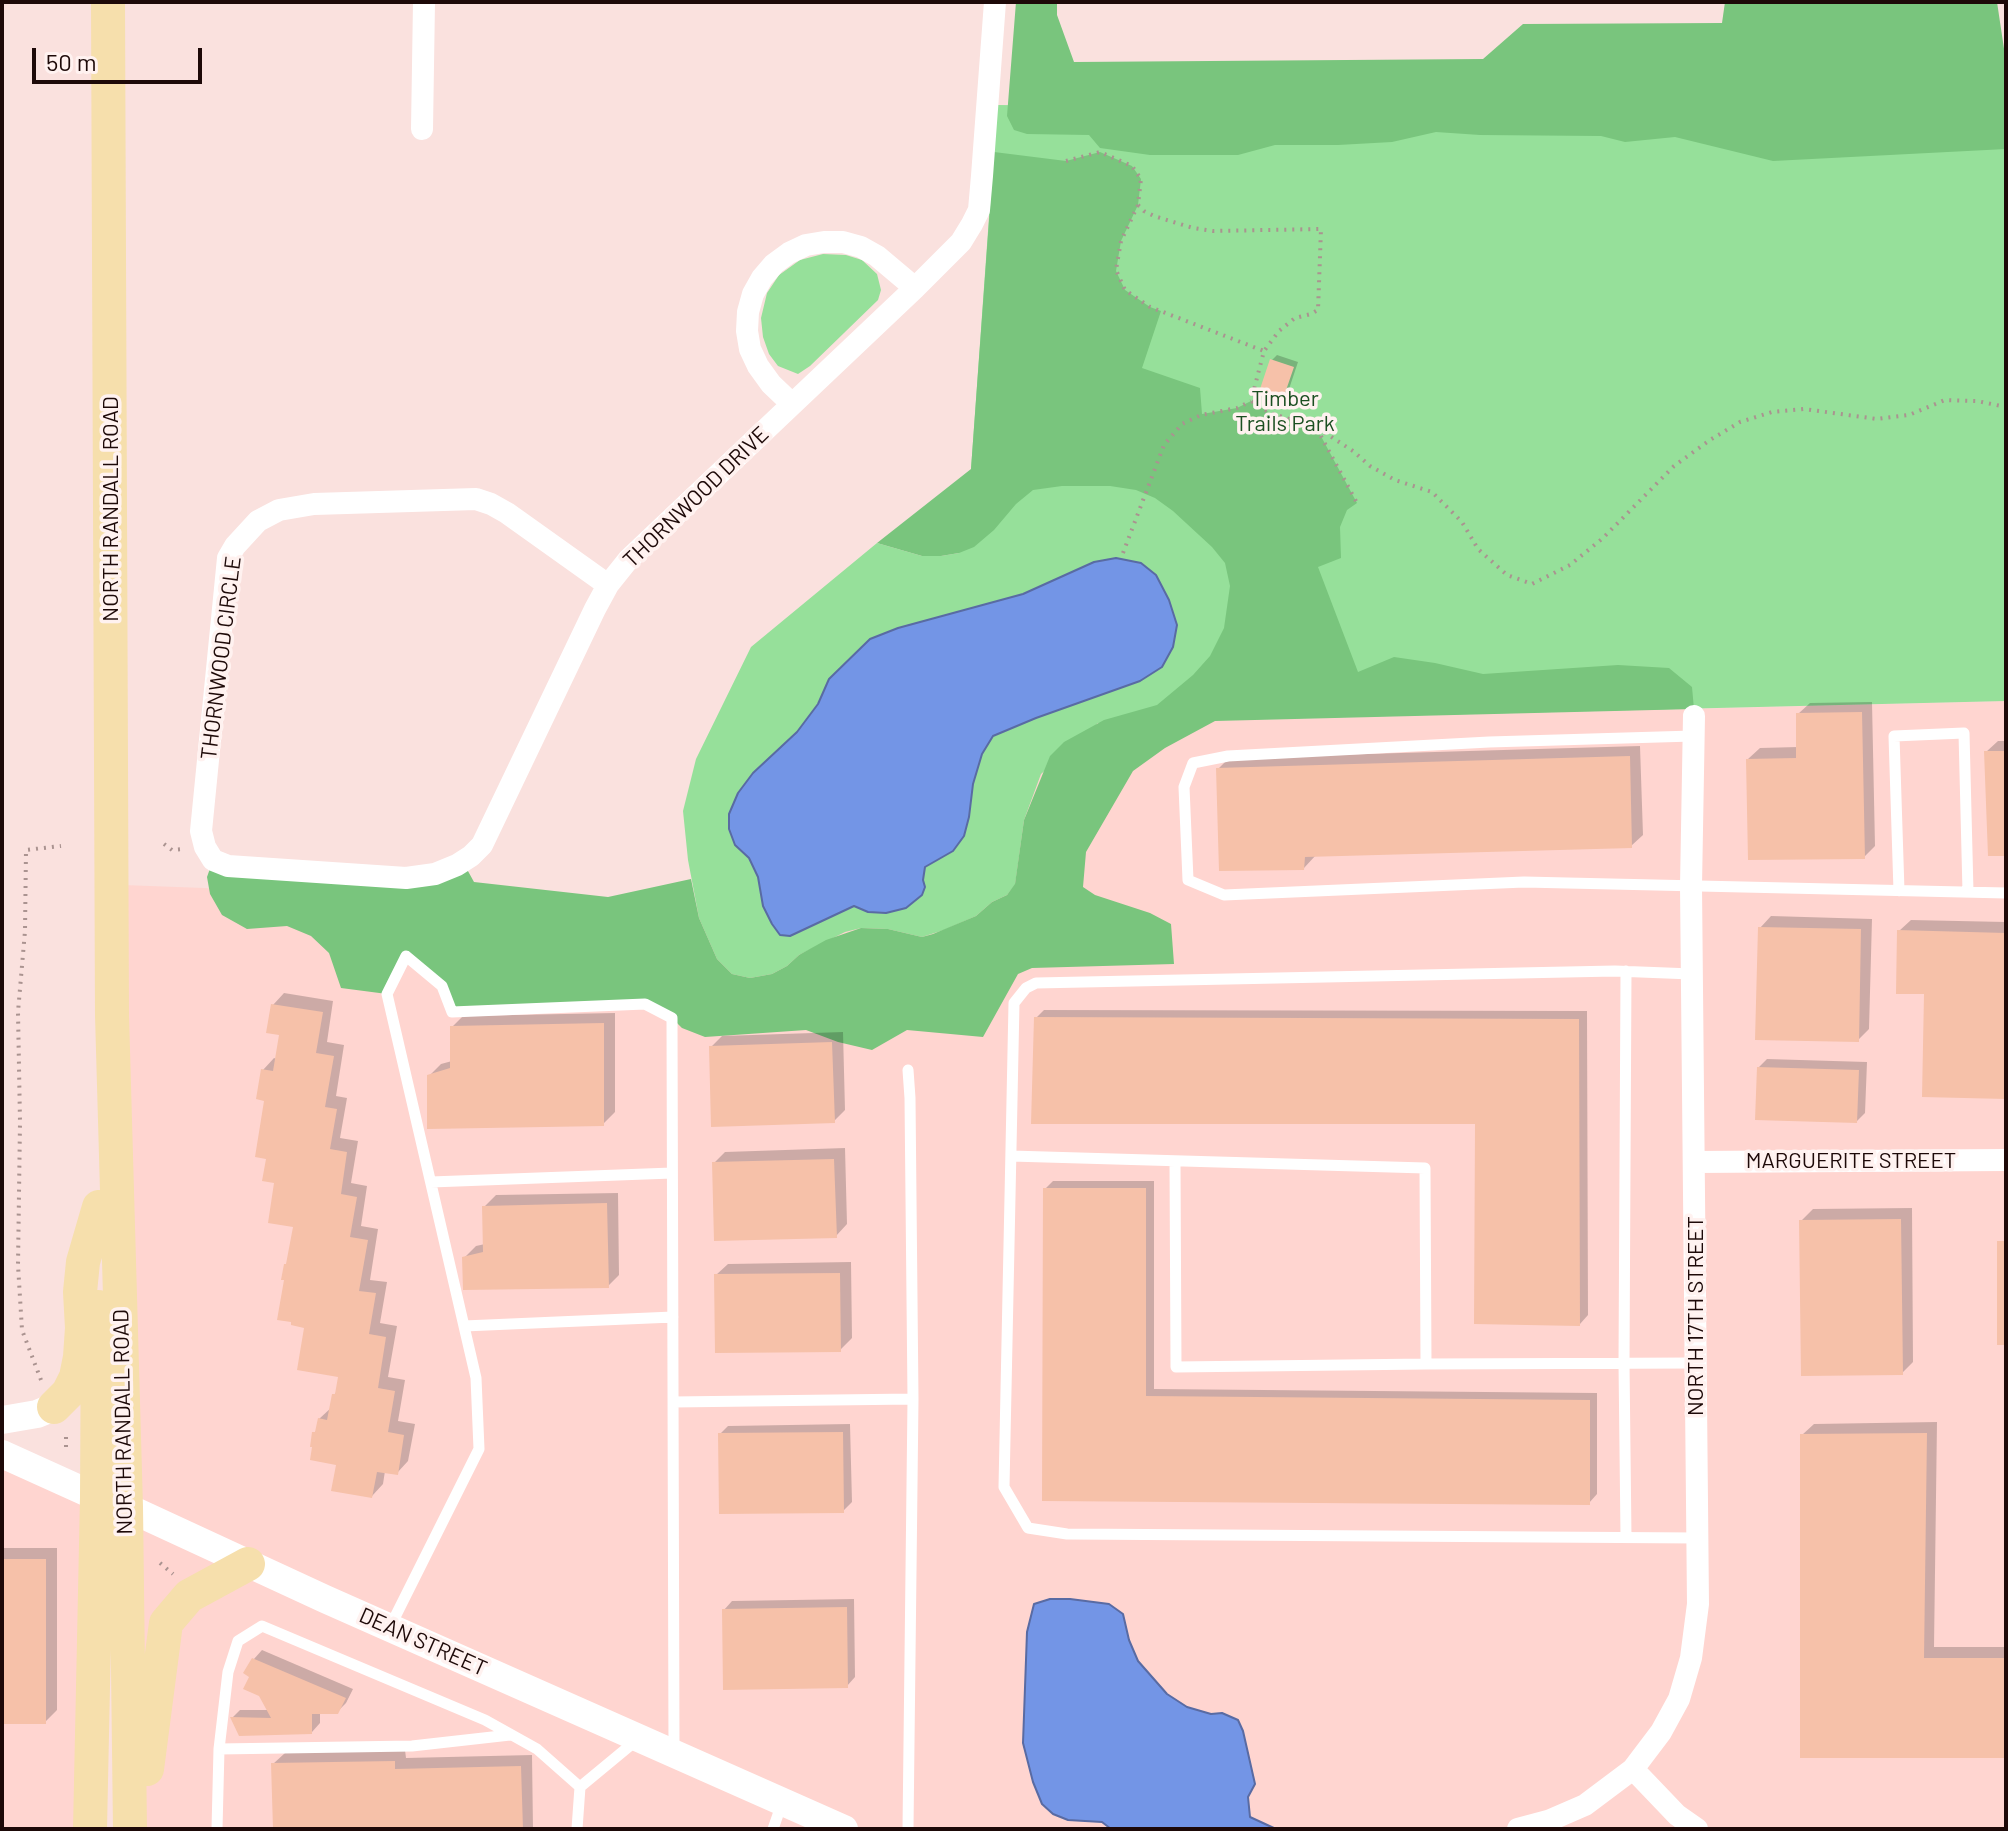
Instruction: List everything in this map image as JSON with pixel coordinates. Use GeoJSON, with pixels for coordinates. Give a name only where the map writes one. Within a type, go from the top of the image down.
{"type":"FeatureCollection","features":[{"type":"Feature","properties":{"kind":"main road","name":"NORTH RANDALL ROAD"},"geometry":{"type":"LineString","coordinates":[[90,1829],[111,1502],[113,881],[108,2]]}},
{"type":"Feature","properties":{"kind":"main road","name":"NORTH RANDALL ROAD"},"geometry":{"type":"LineString","coordinates":[[112,1015],[99,1207],[111,1502],[130,1829]]}},
{"type":"Feature","properties":{"kind":"main road","name":"NORTH RANDALL ROAD"},"geometry":{"type":"LineString","coordinates":[[60,1420],[76,1377],[82,1328],[80,1292],[83,1262],[99,1207]]}},
{"type":"Feature","properties":{"kind":"main road"},"geometry":{"type":"LineString","coordinates":[[140,1829],[166,1623],[189,1596],[248,1564]]}},
{"type":"Feature","properties":{"kind":"street"},"geometry":{"type":"LineString","coordinates":[[422,129],[424,2]]}},
{"type":"Feature","properties":{"kind":"street","name":"THORNWOOD DRIVE"},"geometry":{"type":"LineString","coordinates":[[205,847],[213,860],[228,866],[406,878],[435,874],[457,865],[482,845],[608,585],[628,560],[961,242],[979,210],[995,2]]}},
{"type":"Feature","properties":{"kind":"street"},"geometry":{"type":"LineString","coordinates":[[792,404],[758,366],[750,349],[747,331],[753,294],[774,264],[806,245],[843,242],[877,256],[915,288]]}},
{"type":"Feature","properties":{"kind":"street","name":"THORNWOOD CIRCLE"},"geometry":{"type":"LineString","coordinates":[[205,847],[201,831],[228,558],[258,521],[279,510],[314,504],[476,499],[507,513],[608,585]]}},
{"type":"Feature","properties":{"kind":"street","name":"NORTH 17TH STREET"},"geometry":{"type":"LineString","coordinates":[[1518,1829],[1548,1821],[1585,1805],[1633,1769],[1661,1732],[1679,1699],[1691,1658],[1698,1604],[1691,886],[1694,726]]}},
{"type":"Feature","properties":{"kind":"street","name":"MARGUERITE STREET"},"geometry":{"type":"LineString","coordinates":[[1695,1162],[2006,1160]]}},
{"type":"Feature","properties":{"kind":"street"},"geometry":{"type":"LineString","coordinates":[[2,1420],[37,1414],[60,1420]]}},
{"type":"Feature","properties":{"kind":"street","name":"DEAN STREET"},"geometry":{"type":"LineString","coordinates":[[2,1454],[844,1829]]}},
{"type":"Feature","properties":{"kind":"street"},"geometry":{"type":"LineString","coordinates":[[1633,1769],[1677,1815],[1697,1829]]}},
{"type":"Feature","properties":{"kind":"lane"},"geometry":{"type":"LineString","coordinates":[[1694,726],[1489,742],[1228,756],[1193,763],[1184,787],[1188,880],[1224,895],[1524,882],[2006,893]]}},
{"type":"Feature","properties":{"kind":"lane"},"geometry":{"type":"LineString","coordinates":[[1899,891],[1894,736],[1964,733],[1968,892]]}},
{"type":"Feature","properties":{"kind":"lane"},"geometry":{"type":"LineString","coordinates":[[390,1628],[479,1449],[476,1378],[387,994],[406,956],[442,986],[452,1012],[645,1004],[672,1018],[674,1754]]}},
{"type":"Feature","properties":{"kind":"lane"},"geometry":{"type":"LineString","coordinates":[[1626,971],[1626,1537]]}},
{"type":"Feature","properties":{"kind":"lane"},"geometry":{"type":"LineString","coordinates":[[1692,974],[1626,971],[1036,983],[1026,988],[1014,1003],[1004,1487],[1028,1528],[1067,1534],[1698,1538]]}},
{"type":"Feature","properties":{"kind":"lane"},"geometry":{"type":"LineString","coordinates":[[908,1070],[913,1399],[908,1829]]}},
{"type":"Feature","properties":{"kind":"lane"},"geometry":{"type":"LineString","coordinates":[[1011,1156],[1425,1168],[1426,1364]]}},
{"type":"Feature","properties":{"kind":"lane"},"geometry":{"type":"LineString","coordinates":[[1175,1161],[1176,1367],[1697,1363]]}},
{"type":"Feature","properties":{"kind":"lane"},"geometry":{"type":"LineString","coordinates":[[431,1182],[672,1173]]}},
{"type":"Feature","properties":{"kind":"lane"},"geometry":{"type":"LineString","coordinates":[[464,1326],[673,1317]]}},
{"type":"Feature","properties":{"kind":"lane"},"geometry":{"type":"LineString","coordinates":[[673,1402],[913,1399]]}},
{"type":"Feature","properties":{"kind":"lane"},"geometry":{"type":"LineString","coordinates":[[217,1829],[219,1749],[228,1672],[238,1641],[262,1626],[485,1720],[537,1749],[580,1787]]}},
{"type":"Feature","properties":{"kind":"lane"},"geometry":{"type":"LineString","coordinates":[[219,1749],[412,1746],[511,1734]]}},
{"type":"Feature","properties":{"kind":"lane"},"geometry":{"type":"LineString","coordinates":[[577,1829],[580,1787],[638,1738]]}},
{"type":"Feature","properties":{"kind":"lane"},"geometry":{"type":"LineString","coordinates":[[773,1829],[782,1802]]}},
{"type":"Feature","properties":{"kind":"path"},"geometry":{"type":"LineString","coordinates":[[1066,161],[1100,152],[1132,166],[1141,179],[1138,205],[1121,241],[1116,270],[1125,290],[1150,307],[1264,351]]}},
{"type":"Feature","properties":{"kind":"path"},"geometry":{"type":"LineString","coordinates":[[1123,553],[1164,445],[1182,424],[1201,415],[1237,408],[1251,401],[1264,351],[1279,331],[1295,318],[1311,314],[1320,307],[1321,229],[1203,229],[1154,216],[1138,205]]}},
{"type":"Feature","properties":{"kind":"path"},"geometry":{"type":"LineString","coordinates":[[1251,401],[1270,413],[1316,427],[1370,466],[1395,480],[1432,492],[1462,522],[1478,549],[1507,575],[1532,584],[1570,565],[1603,538],[1674,466],[1740,422],[1772,412],[1804,409],[1877,419],[1909,415],[1945,400],[1977,401],[2006,407]]}},
{"type":"Feature","properties":{"kind":"path"},"geometry":{"type":"LineString","coordinates":[[1316,427],[1357,503]]}},
{"type":"Feature","properties":{"kind":"path"},"geometry":{"type":"LineString","coordinates":[[61,846],[26,850],[25,931],[18,1012],[18,1265],[22,1330],[60,1420],[66,1447]]}},
{"type":"Feature","properties":{"kind":"path"},"geometry":{"type":"LineString","coordinates":[[160,1563],[174,1575]]}},
{"type":"Feature","properties":{"kind":"shaded area"},"geometry":{"type":"Polygon","coordinates":[[[2006,701],[2006,1829],[863,1829],[386,1620],[134,1505],[123,885],[796,910],[962,727],[2006,701]]]}},
{"type":"Feature","properties":{"kind":"shaded area"},"geometry":{"type":"Polygon","coordinates":[[[2,1463],[88,1502],[79,1829],[2,1829],[2,1463]]]}},
{"type":"Feature","properties":{"kind":"shaded area"},"geometry":{"type":"Polygon","coordinates":[[[132,1517],[835,1829],[135,1829],[132,1517]]]}},
{"type":"Feature","properties":{"kind":"green space"},"geometry":{"type":"Polygon","coordinates":[[[1016,2],[1057,2],[1057,15],[1074,62],[1483,59],[1523,24],[1722,23],[1725,2],[1997,2],[2006,62],[2006,149],[1773,161],[1675,137],[1625,142],[1601,136],[1436,132],[1392,142],[1275,145],[1238,155],[1150,155],[1100,148],[1089,135],[1027,134],[1014,130],[1007,116],[1016,2]]]}},
{"type":"Feature","properties":{"kind":"green space","name":"Timber Trails Park"},"geometry":{"type":"Polygon","coordinates":[[[2006,98],[2006,701],[1098,723],[1041,774],[1024,820],[1015,885],[1007,895],[992,902],[976,916],[922,937],[888,929],[861,928],[845,932],[799,955],[772,974],[750,978],[732,974],[717,959],[699,918],[688,860],[683,811],[696,759],[751,647],[877,543],[922,556],[959,553],[971,469],[997,105],[2006,98]],[[966,611],[898,628],[870,639],[829,679],[818,704],[797,732],[753,773],[749,857],[758,877],[763,906],[791,936],[854,906],[868,912],[886,913],[906,908],[922,895],[925,867],[935,860],[969,817],[973,784],[982,754],[993,736],[966,611]]]}},
{"type":"Feature","properties":{"kind":"green space"},"geometry":{"type":"Polygon","coordinates":[[[994,152],[1066,161],[1100,152],[1132,166],[1141,179],[1138,205],[1121,241],[1116,271],[1125,290],[1161,311],[1142,368],[1200,388],[1202,414],[1237,408],[1251,401],[1270,413],[1316,427],[1357,503],[1347,510],[1340,527],[1341,558],[1318,567],[1358,672],[1394,657],[1483,674],[1618,665],[1669,668],[1692,687],[1694,709],[1215,721],[1165,748],[1133,771],[1086,852],[1083,887],[1095,895],[1150,913],[1171,924],[1174,964],[1032,968],[1018,974],[983,1037],[907,1030],[872,1050],[806,1030],[705,1037],[682,1028],[672,1018],[645,1004],[452,1012],[442,986],[406,956],[387,994],[341,988],[329,953],[311,936],[287,926],[247,929],[222,915],[210,894],[207,877],[213,860],[406,878],[463,862],[474,882],[608,897],[691,879],[699,918],[717,959],[732,974],[750,978],[772,974],[826,940],[861,928],[888,929],[922,937],[933,934],[976,916],[992,902],[1007,895],[1015,884],[1024,820],[1050,756],[1064,742],[1104,720],[1157,705],[1193,675],[1210,656],[1224,628],[1230,586],[1225,563],[1173,511],[1155,498],[1136,490],[1110,486],[1062,486],[1033,490],[994,530],[974,547],[959,553],[922,556],[877,543],[971,469],[994,152]]]}},
{"type":"Feature","properties":{"kind":"green space"},"geometry":{"type":"Polygon","coordinates":[[[823,254],[846,255],[862,260],[877,274],[881,290],[878,300],[798,374],[778,366],[769,354],[761,318],[767,293],[779,275],[800,260],[823,254]]]}},
{"type":"Feature","properties":{"kind":"water"},"geometry":{"type":"Polygon","coordinates":[[[1116,558],[1141,563],[1156,575],[1169,600],[1177,625],[1173,647],[1162,667],[1140,681],[993,736],[982,754],[973,784],[964,836],[953,851],[925,867],[922,895],[906,908],[886,913],[868,912],[854,906],[790,936],[780,935],[763,906],[758,877],[749,858],[735,845],[729,829],[729,814],[738,793],[753,773],[797,732],[818,704],[829,679],[870,639],[898,628],[1023,594],[1094,562],[1116,558]]]}},
{"type":"Feature","properties":{"kind":"water"},"geometry":{"type":"Polygon","coordinates":[[[1050,1599],[1109,1604],[1123,1614],[1138,1661],[1167,1694],[1187,1707],[1211,1714],[1222,1713],[1238,1720],[1255,1784],[1248,1797],[1250,1817],[1276,1829],[1111,1829],[1102,1822],[1068,1820],[1053,1814],[1042,1804],[1023,1743],[1027,1632],[1034,1604],[1050,1599]]]}},
{"type":"Feature","properties":{"kind":"building"},"geometry":{"type":"Polygon","coordinates":[[[1270,359],[1294,367],[1282,402],[1258,395],[1270,359]]]}},
{"type":"Feature","properties":{"kind":"building"},"geometry":{"type":"Polygon","coordinates":[[[1862,712],[1865,859],[1748,860],[1746,759],[1796,758],[1796,713],[1862,712]]]}},
{"type":"Feature","properties":{"kind":"building"},"geometry":{"type":"Polygon","coordinates":[[[1984,751],[2006,751],[2006,856],[1988,856],[1984,751]]]}},
{"type":"Feature","properties":{"kind":"building"},"geometry":{"type":"Polygon","coordinates":[[[1630,756],[1632,848],[1305,857],[1304,870],[1219,871],[1216,768],[1630,756]]]}},
{"type":"Feature","properties":{"kind":"building"},"geometry":{"type":"Polygon","coordinates":[[[1758,927],[1861,929],[1859,1042],[1755,1040],[1758,927]]]}},
{"type":"Feature","properties":{"kind":"building"},"geometry":{"type":"Polygon","coordinates":[[[1897,930],[2006,933],[2006,1099],[1922,1097],[1924,994],[1896,994],[1897,930]]]}},
{"type":"Feature","properties":{"kind":"building"},"geometry":{"type":"Polygon","coordinates":[[[271,1004],[323,1012],[316,1053],[334,1056],[325,1107],[337,1109],[330,1149],[347,1152],[341,1194],[357,1197],[350,1237],[368,1240],[359,1291],[376,1293],[369,1334],[386,1337],[378,1388],[395,1391],[388,1432],[404,1435],[398,1475],[377,1472],[372,1498],[331,1491],[336,1465],[310,1460],[312,1432],[315,1432],[318,1418],[327,1420],[338,1377],[297,1370],[304,1328],[277,1320],[284,1280],[281,1280],[293,1227],[268,1223],[274,1183],[262,1181],[266,1159],[255,1157],[264,1101],[256,1099],[261,1069],[273,1071],[279,1035],[266,1033],[271,1004]]]}},
{"type":"Feature","properties":{"kind":"building"},"geometry":{"type":"Polygon","coordinates":[[[1034,1017],[1579,1019],[1580,1326],[1474,1324],[1475,1124],[1031,1124],[1034,1017]]]}},
{"type":"Feature","properties":{"kind":"building"},"geometry":{"type":"Polygon","coordinates":[[[604,1023],[604,1126],[427,1129],[427,1075],[450,1068],[450,1026],[604,1023]]]}},
{"type":"Feature","properties":{"kind":"building"},"geometry":{"type":"Polygon","coordinates":[[[832,1042],[835,1123],[711,1127],[709,1046],[832,1042]]]}},
{"type":"Feature","properties":{"kind":"building"},"geometry":{"type":"Polygon","coordinates":[[[1757,1067],[1859,1070],[1857,1123],[1755,1120],[1757,1067]]]}},
{"type":"Feature","properties":{"kind":"building"},"geometry":{"type":"Polygon","coordinates":[[[834,1159],[837,1238],[714,1241],[712,1162],[834,1159]]]}},
{"type":"Feature","properties":{"kind":"building"},"geometry":{"type":"Polygon","coordinates":[[[1043,1188],[1146,1188],[1146,1396],[1590,1400],[1590,1505],[1042,1501],[1043,1188]]]}},
{"type":"Feature","properties":{"kind":"building"},"geometry":{"type":"Polygon","coordinates":[[[607,1203],[609,1288],[463,1290],[462,1257],[483,1252],[482,1206],[607,1203]]]}},
{"type":"Feature","properties":{"kind":"building"},"geometry":{"type":"Polygon","coordinates":[[[1901,1219],[1903,1375],[1801,1376],[1799,1220],[1901,1219]]]}},
{"type":"Feature","properties":{"kind":"building"},"geometry":{"type":"Polygon","coordinates":[[[1997,1241],[2006,1241],[2006,1345],[1997,1345],[1997,1241]]]}},
{"type":"Feature","properties":{"kind":"building"},"geometry":{"type":"Polygon","coordinates":[[[840,1273],[841,1352],[715,1353],[714,1274],[840,1273]]]}},
{"type":"Feature","properties":{"kind":"building"},"geometry":{"type":"Polygon","coordinates":[[[843,1432],[844,1513],[719,1514],[718,1433],[843,1432]]]}},
{"type":"Feature","properties":{"kind":"building"},"geometry":{"type":"Polygon","coordinates":[[[1927,1433],[1924,1658],[2006,1658],[2006,1758],[1800,1758],[1800,1434],[1927,1433]]]}},
{"type":"Feature","properties":{"kind":"building"},"geometry":{"type":"Polygon","coordinates":[[[2,1559],[46,1559],[46,1724],[2,1724],[2,1559]]]}},
{"type":"Feature","properties":{"kind":"building"},"geometry":{"type":"Polygon","coordinates":[[[847,1607],[848,1688],[723,1690],[722,1609],[847,1607]]]}},
{"type":"Feature","properties":{"kind":"building"},"geometry":{"type":"Polygon","coordinates":[[[252,1658],[346,1698],[338,1714],[312,1714],[312,1734],[239,1736],[230,1717],[271,1718],[259,1696],[243,1689],[249,1677],[243,1673],[252,1658]]]}},
{"type":"Feature","properties":{"kind":"building"},"geometry":{"type":"Polygon","coordinates":[[[395,1761],[395,1769],[521,1766],[523,1829],[273,1829],[271,1763],[395,1761]]]}}]}
